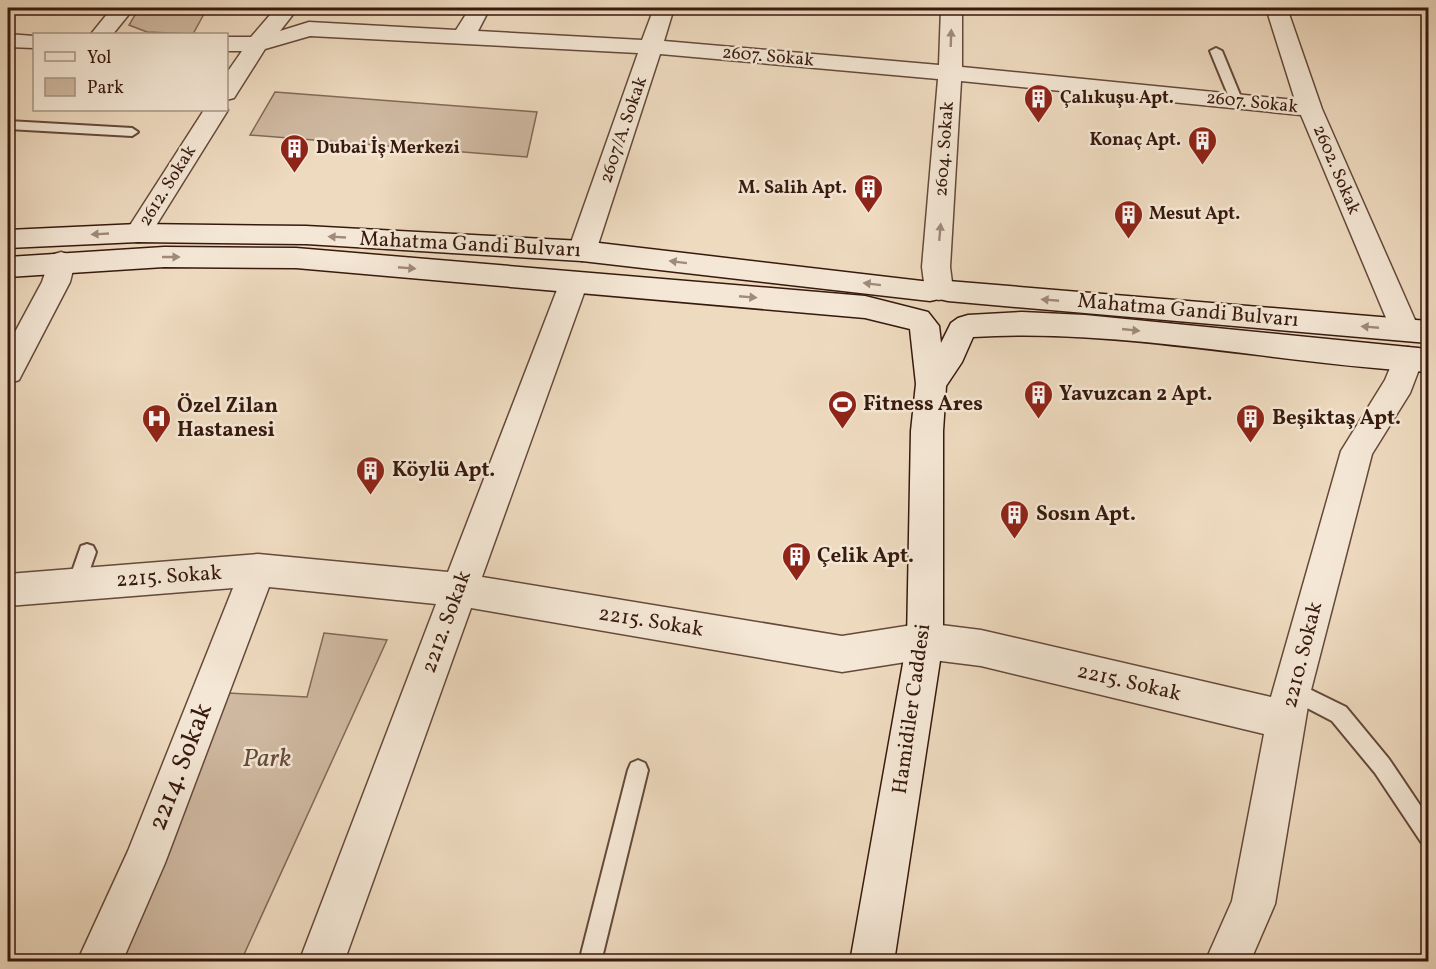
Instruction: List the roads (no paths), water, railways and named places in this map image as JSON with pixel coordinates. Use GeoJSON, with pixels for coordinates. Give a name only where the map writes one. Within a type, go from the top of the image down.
{"type":"FeatureCollection","features":[{"type":"Feature","properties":{"kind":"street"},"geometry":{"type":"LineString","coordinates":[[103,33],[123,8]]}},
{"type":"Feature","properties":{"kind":"street"},"geometry":{"type":"LineString","coordinates":[[228,90],[257,44],[287,8]]}},
{"type":"Feature","properties":{"kind":"street"},"geometry":{"type":"LineString","coordinates":[[464,36],[480,8]]}},
{"type":"Feature","properties":{"kind":"street","name":"2607/A. Sokak"},"geometry":{"type":"LineString","coordinates":[[578,267],[664,8]]}},
{"type":"Feature","properties":{"kind":"street","name":"2604. Sokak"},"geometry":{"type":"LineString","coordinates":[[939,291],[936,267],[950,73],[952,8]]}},
{"type":"Feature","properties":{"kind":"street","name":"2602. Sokak"},"geometry":{"type":"LineString","coordinates":[[1277,8],[1311,109],[1417,345]]}},
{"type":"Feature","properties":{"kind":"street","name":"2607. Sokak"},"geometry":{"type":"LineString","coordinates":[[228,44],[257,44],[309,29],[652,47],[950,73],[1311,109]]}},
{"type":"Feature","properties":{"kind":"street"},"geometry":{"type":"LineString","coordinates":[[8,40],[33,42]]}},
{"type":"Feature","properties":{"kind":"street","name":"2612. Sokak"},"geometry":{"type":"LineString","coordinates":[[138,233],[215,111]]}},
{"type":"Feature","properties":{"kind":"street","name":"Mahatma Gandi Bulvarı"},"geometry":{"type":"LineString","coordinates":[[8,239],[138,233],[306,235],[578,267],[866,308],[921,323]]}},
{"type":"Feature","properties":{"kind":"street","name":"Mahatma Gandi Bulvarı"},"geometry":{"type":"LineString","coordinates":[[8,267],[165,257],[296,258],[578,267],[939,291],[1417,345]]}},
{"type":"Feature","properties":{"kind":"street"},"geometry":{"type":"LineString","coordinates":[[8,372],[56,282],[61,262]]}},
{"type":"Feature","properties":{"kind":"street","name":"2212. Sokak"},"geometry":{"type":"LineString","coordinates":[[321,962],[578,267]]}},
{"type":"Feature","properties":{"kind":"street"},"geometry":{"type":"LineString","coordinates":[[931,384],[951,354],[973,313],[965,300],[939,291],[917,300],[914,306],[921,323],[942,333],[964,329]]}},
{"type":"Feature","properties":{"kind":"street","name":"Hamidiler Caddesi"},"geometry":{"type":"LineString","coordinates":[[872,962],[925,641],[927,432],[931,384],[921,323]]}},
{"type":"Feature","properties":{"kind":"street","name":"Mahatma Gandi Bulvarı"},"geometry":{"type":"LineString","coordinates":[[964,329],[1022,323],[1417,345]]}},
{"type":"Feature","properties":{"kind":"street","name":"2210. Sokak"},"geometry":{"type":"LineString","coordinates":[[1227,962],[1253,904],[1290,705],[1357,451],[1399,384],[1417,345]]}},
{"type":"Feature","properties":{"kind":"street","name":"2215. Sokak"},"geometry":{"type":"LineString","coordinates":[[8,590],[82,567],[258,570],[459,590],[843,654],[925,641],[981,648],[1290,705]]}},
{"type":"Feature","properties":{"kind":"street","name":"2214. Sokak"},"geometry":{"type":"LineString","coordinates":[[99,962],[144,863],[258,570]]}},
{"type":"Feature","properties":{"kind":"lane"},"geometry":{"type":"LineString","coordinates":[[1216,51],[1237,102]]}},
{"type":"Feature","properties":{"kind":"lane"},"geometry":{"type":"LineString","coordinates":[[8,124],[132,132]]}},
{"type":"Feature","properties":{"kind":"lane"},"geometry":{"type":"LineString","coordinates":[[1290,705],[1339,714],[1382,766],[1428,835]]}},
{"type":"Feature","properties":{"kind":"lane"},"geometry":{"type":"LineString","coordinates":[[590,962],[638,770]]}},
{"type":"Feature","properties":{"kind":"place","name":"Çalıkuşu Apt."},"geometry":{"type":"Point","coordinates":[1039,124]}},
{"type":"Feature","properties":{"kind":"place","name":"Konaç Apt."},"geometry":{"type":"Point","coordinates":[1202,166]}},
{"type":"Feature","properties":{"kind":"place","name":"Dubai İş Merkezi"},"geometry":{"type":"Point","coordinates":[295,174]}},
{"type":"Feature","properties":{"kind":"place","name":"M. Salih Apt."},"geometry":{"type":"Point","coordinates":[868,214]}},
{"type":"Feature","properties":{"kind":"place","name":"Mesut Apt."},"geometry":{"type":"Point","coordinates":[1128,240]}},
{"type":"Feature","properties":{"kind":"place","name":"Yavuzcan 2 Apt."},"geometry":{"type":"Point","coordinates":[1038,420]}},
{"type":"Feature","properties":{"kind":"place","name":"Fitness Ares"},"geometry":{"type":"Point","coordinates":[842,430]}},
{"type":"Feature","properties":{"kind":"place","name":"Özel Zilan Hastanesi"},"geometry":{"type":"Point","coordinates":[156,444]}},
{"type":"Feature","properties":{"kind":"place","name":"Beşiktaş Apt."},"geometry":{"type":"Point","coordinates":[1251,444]}},
{"type":"Feature","properties":{"kind":"place","name":"Köylü Apt."},"geometry":{"type":"Point","coordinates":[371,496]}},
{"type":"Feature","properties":{"kind":"place","name":"Sosın Apt."},"geometry":{"type":"Point","coordinates":[1015,540]}},
{"type":"Feature","properties":{"kind":"place","name":"Çelik Apt."},"geometry":{"type":"Point","coordinates":[796,582]}},
{"type":"Feature","properties":{"kind":"park label","name":"Park"},"geometry":{"type":"Point","coordinates":[267,759]}}]}
